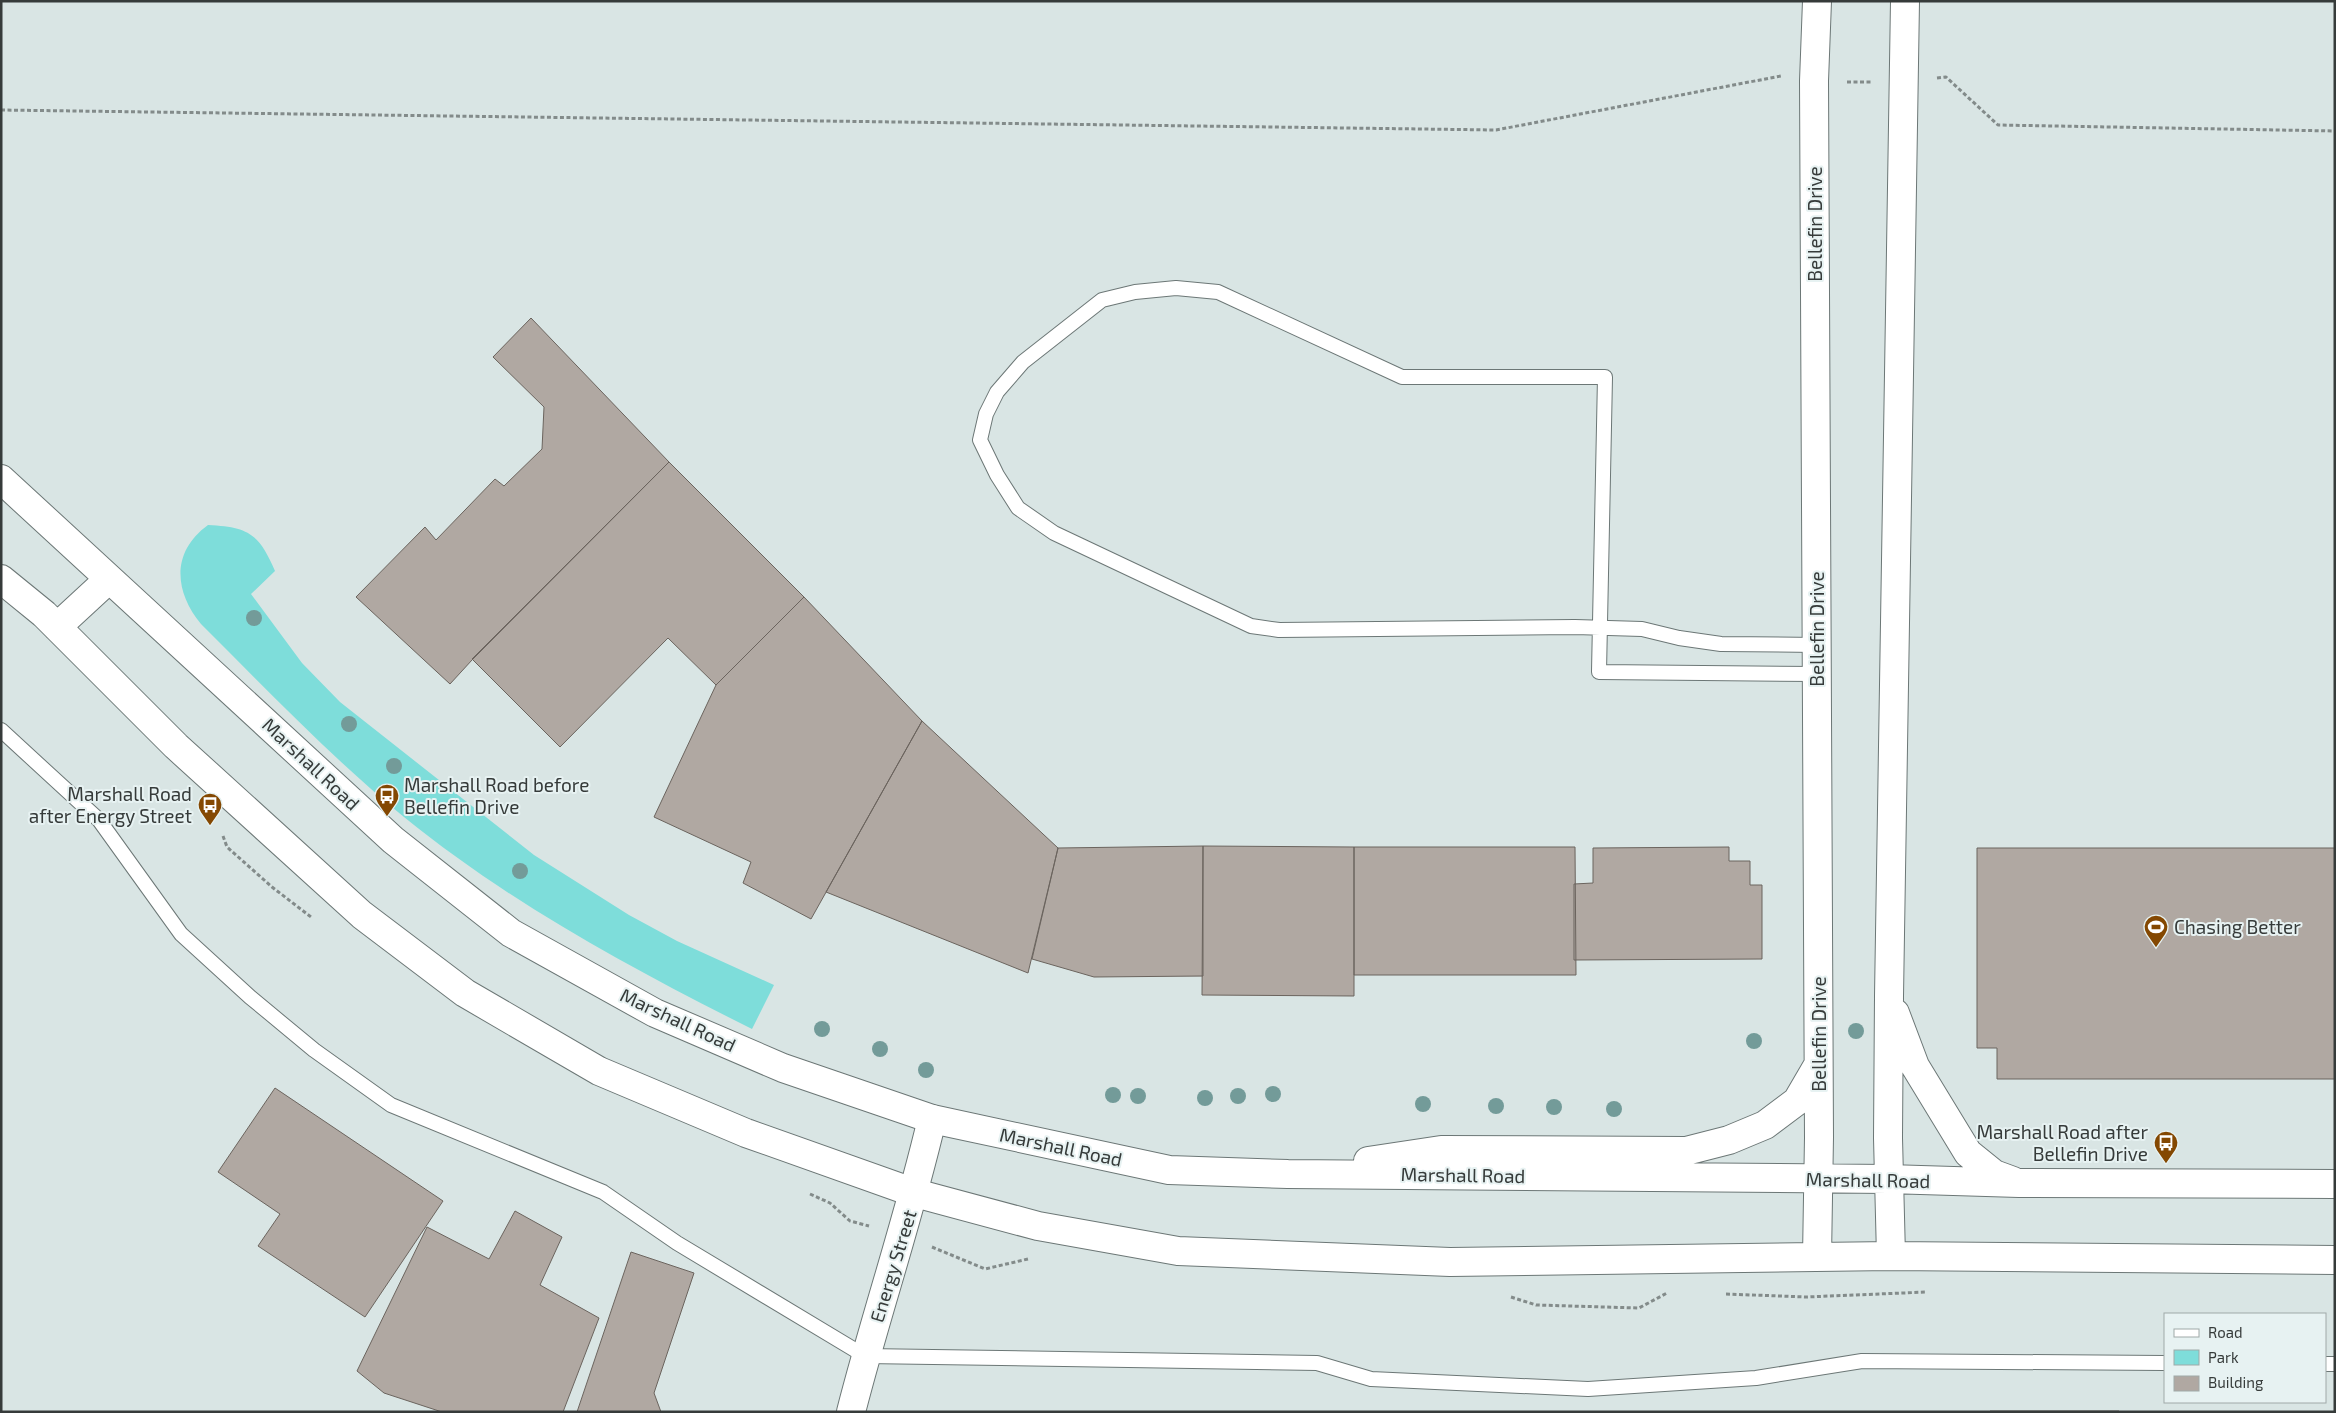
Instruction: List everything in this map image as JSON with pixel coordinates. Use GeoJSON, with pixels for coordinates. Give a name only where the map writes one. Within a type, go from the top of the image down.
{"type":"FeatureCollection","features":[{"type":"Feature","properties":{"kind":"main road","name":"Bellefin Drive"},"geometry":{"type":"LineString","coordinates":[[1816,1],[1814,81],[1817,645],[1817,1257]]}},
{"type":"Feature","properties":{"kind":"main road"},"geometry":{"type":"LineString","coordinates":[[1890,1256],[1888,1179],[1889,996],[1905,1]]}},
{"type":"Feature","properties":{"kind":"main road","name":"Marshall Road"},"geometry":{"type":"LineString","coordinates":[[1,479],[393,840],[511,933],[655,1013],[783,1068],[932,1119],[1169,1170],[1288,1174],[1888,1179],[2019,1183],[2335,1184]]}},
{"type":"Feature","properties":{"kind":"main road"},"geometry":{"type":"LineString","coordinates":[[1,579],[57,627],[176,746],[362,915],[465,992],[599,1071],[746,1133],[914,1193],[1038,1226],[1178,1251],[1450,1262],[1890,1256],[2335,1260]]}},
{"type":"Feature","properties":{"kind":"main road"},"geometry":{"type":"LineString","coordinates":[[57,627],[109,579]]}},
{"type":"Feature","properties":{"kind":"main road"},"geometry":{"type":"LineString","coordinates":[[1889,996],[1915,1066],[1968,1152],[1994,1174],[2019,1183]]}},
{"type":"Feature","properties":{"kind":"main road"},"geometry":{"type":"LineString","coordinates":[[1288,1174],[1441,1150],[1686,1151],[1729,1140],[1764,1125],[1797,1101],[1818,1065]]}},
{"type":"Feature","properties":{"kind":"main road","name":"Energy Street"},"geometry":{"type":"LineString","coordinates":[[851,1412],[914,1193],[932,1119]]}},
{"type":"Feature","properties":{"kind":"lane"},"geometry":{"type":"LineString","coordinates":[[1817,645],[1721,644],[1679,638],[1642,629],[1600,627],[1279,630],[1251,626],[1054,534],[1018,508],[997,475],[980,440],[986,414],[997,392],[1023,362],[1102,300],[1135,292],[1176,288],[1218,292],[1402,377],[1605,377],[1600,627],[1600,672],[1817,674]]}},
{"type":"Feature","properties":{"kind":"lane"},"geometry":{"type":"LineString","coordinates":[[1,730],[99,820],[181,934],[250,997],[314,1050],[391,1105],[603,1192],[677,1243],[866,1356],[1317,1363],[1371,1379],[1588,1389],[1756,1378],[1862,1361],[2164,1363]]}},
{"type":"Feature","properties":{"kind":"path"},"geometry":{"type":"LineString","coordinates":[[1,110],[1496,130],[1781,76],[1814,81],[1904,82],[1946,77],[1998,125],[2335,131]]}},
{"type":"Feature","properties":{"kind":"green space"},"geometry":{"type":"Polygon","coordinates":[[[208,525],[243,531],[251,535],[264,548],[275,571],[251,594],[302,663],[340,702],[534,855],[629,915],[677,941],[774,985],[752,1029],[616,958],[529,906],[444,848],[404,817],[351,771],[250,674],[201,624],[192,611],[182,585],[180,572],[182,559],[196,536],[208,525]]]}},
{"type":"Feature","properties":{"kind":"building"},"geometry":{"type":"Polygon","coordinates":[[[531,318],[669,462],[450,684],[356,597],[425,527],[436,540],[495,479],[504,486],[542,449],[544,407],[493,357],[531,318]]]}},
{"type":"Feature","properties":{"kind":"building"},"geometry":{"type":"Polygon","coordinates":[[[669,462],[804,597],[716,685],[668,638],[560,747],[472,659],[669,462]]]}},
{"type":"Feature","properties":{"kind":"building"},"geometry":{"type":"Polygon","coordinates":[[[804,597],[922,721],[811,919],[743,883],[751,862],[654,817],[716,685],[804,597]]]}},
{"type":"Feature","properties":{"kind":"building"},"geometry":{"type":"Polygon","coordinates":[[[922,721],[1058,848],[1028,973],[826,892],[922,721]]]}},
{"type":"Feature","properties":{"kind":"building"},"geometry":{"type":"Polygon","coordinates":[[[1203,846],[1354,847],[1354,996],[1202,995],[1203,846]]]}},
{"type":"Feature","properties":{"kind":"building"},"geometry":{"type":"Polygon","coordinates":[[[1203,846],[1203,976],[1094,977],[1032,959],[1058,848],[1203,846]]]}},
{"type":"Feature","properties":{"kind":"building"},"geometry":{"type":"Polygon","coordinates":[[[1354,847],[1575,847],[1576,975],[1354,975],[1354,847]]]}},
{"type":"Feature","properties":{"kind":"building"},"geometry":{"type":"Polygon","coordinates":[[[1729,847],[1729,861],[1750,861],[1750,885],[1762,885],[1762,959],[1574,960],[1574,884],[1593,883],[1593,848],[1729,847]]]}},
{"type":"Feature","properties":{"kind":"building","name":"Chasing Better"},"geometry":{"type":"Polygon","coordinates":[[[1977,848],[2335,848],[2335,1079],[1997,1079],[1997,1048],[1977,1048],[1977,848]]]}},
{"type":"Feature","properties":{"kind":"building"},"geometry":{"type":"Polygon","coordinates":[[[275,1088],[443,1201],[365,1317],[258,1246],[280,1214],[218,1172],[275,1088]]]}},
{"type":"Feature","properties":{"kind":"building"},"geometry":{"type":"Polygon","coordinates":[[[515,1211],[562,1237],[540,1285],[599,1318],[563,1412],[442,1412],[384,1393],[357,1371],[427,1227],[489,1259],[515,1211]]]}},
{"type":"Feature","properties":{"kind":"building"},"geometry":{"type":"Polygon","coordinates":[[[631,1252],[694,1273],[654,1393],[661,1412],[577,1412],[631,1252]]]}},
{"type":"Feature","properties":{"kind":"building"},"geometry":{"type":"Polygon","coordinates":[[[2119,1411],[2119,1412],[1990,1412],[2119,1411]]]}},
{"type":"Feature","properties":{"kind":"place","name":"Marshall Road before Bellefin Drive"},"geometry":{"type":"Point","coordinates":[387,817]}},
{"type":"Feature","properties":{"kind":"place","name":"Marshall Road after Energy Street"},"geometry":{"type":"Point","coordinates":[210,826]}},
{"type":"Feature","properties":{"kind":"place","name":"Chasing Better"},"geometry":{"type":"Point","coordinates":[2156,948]}},
{"type":"Feature","properties":{"kind":"place","name":"Marshall Road after Bellefin Drive"},"geometry":{"type":"Point","coordinates":[2166,1164]}}]}
